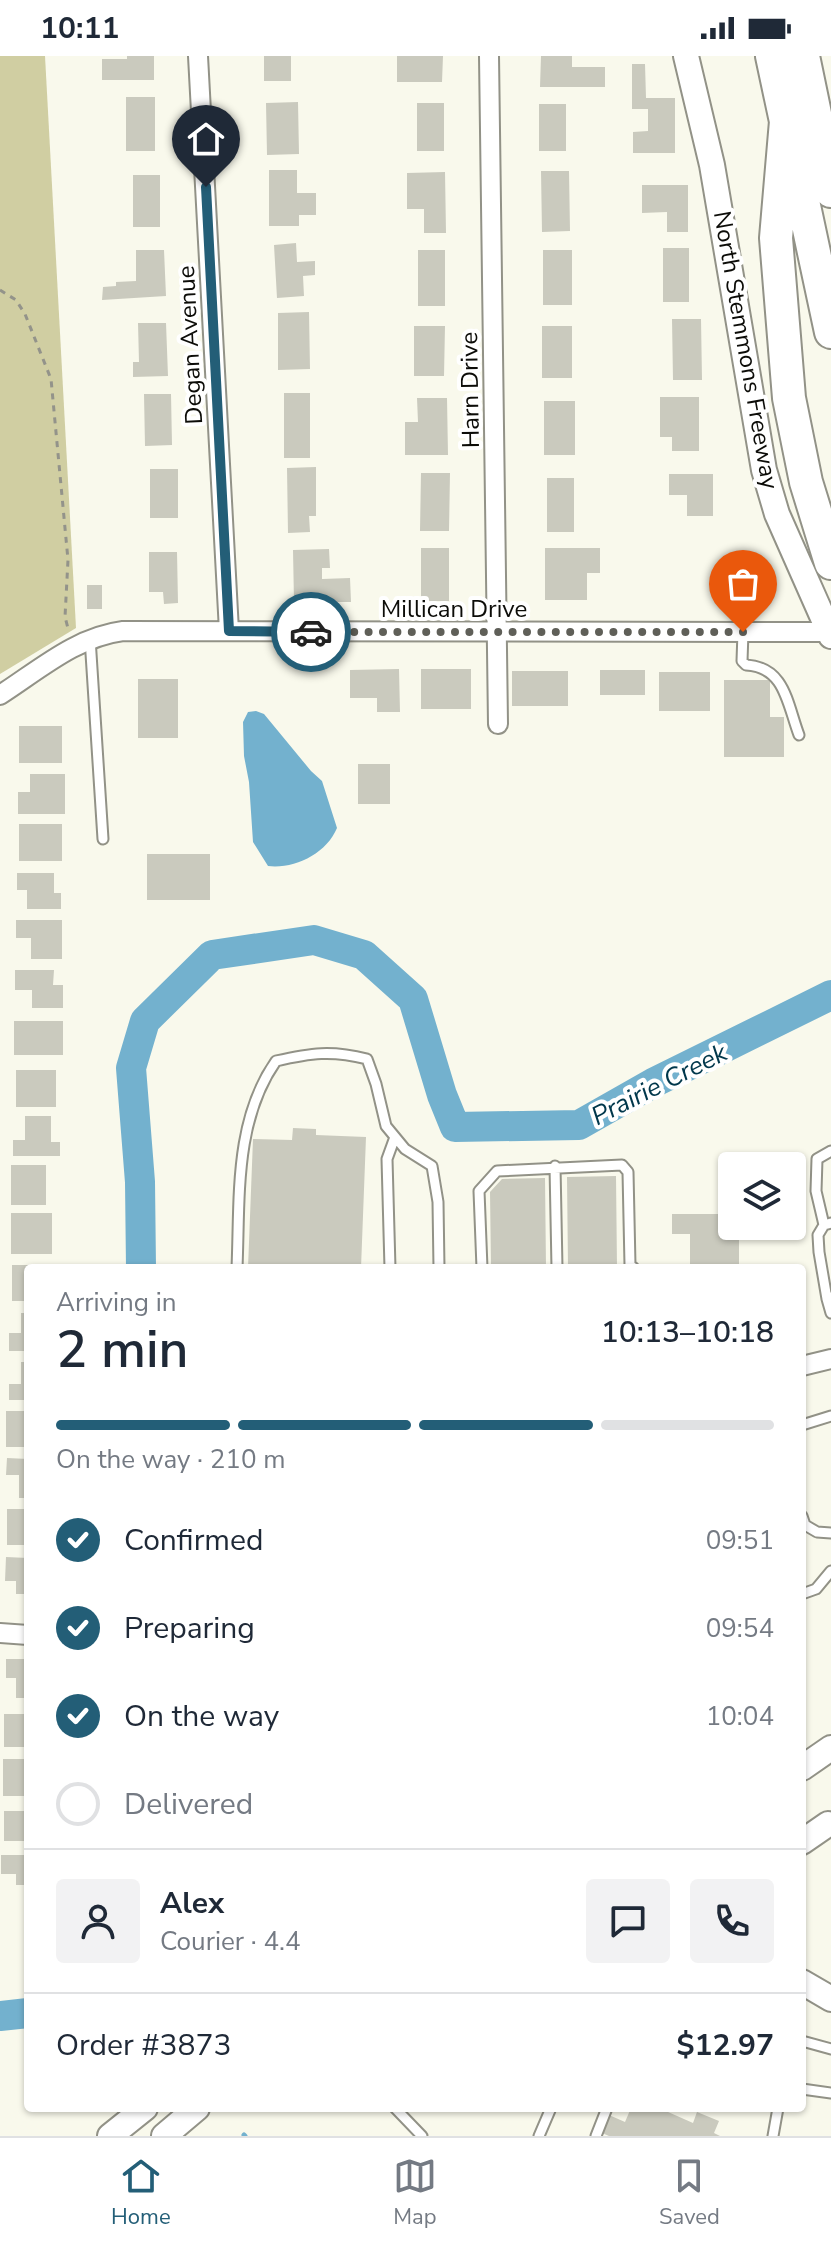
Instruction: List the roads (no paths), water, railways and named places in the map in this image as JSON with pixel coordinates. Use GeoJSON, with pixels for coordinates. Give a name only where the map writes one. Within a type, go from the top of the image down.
{"type":"FeatureCollection","features":[{"type":"Feature","properties":{"kind":"highway"},"geometry":{"type":"LineString","coordinates":[[772,56],[831,332]]}},
{"type":"Feature","properties":{"kind":"highway"},"geometry":{"type":"LineString","coordinates":[[803,56],[831,191]]}},
{"type":"Feature","properties":{"kind":"highway"},"geometry":{"type":"LineString","coordinates":[[786,121],[776,238],[789,398],[806,482],[831,563]]}},
{"type":"Feature","properties":{"kind":"main road","name":"North Stemmons Freeway"},"geometry":{"type":"LineString","coordinates":[[686,56],[718,196],[764,470],[777,514],[830,634]]}},
{"type":"Feature","properties":{"kind":"main road"},"geometry":{"type":"LineString","coordinates":[[806,1767],[831,1748]]}},
{"type":"Feature","properties":{"kind":"main road"},"geometry":{"type":"LineString","coordinates":[[806,1770],[831,1773]]}},
{"type":"Feature","properties":{"kind":"main road"},"geometry":{"type":"LineString","coordinates":[[806,1823],[830,1824]]}},
{"type":"Feature","properties":{"kind":"main road"},"geometry":{"type":"LineString","coordinates":[[806,1839],[830,1824]]}},
{"type":"Feature","properties":{"kind":"main road"},"geometry":{"type":"LineString","coordinates":[[806,1984],[831,1999]]}},
{"type":"Feature","properties":{"kind":"main road"},"geometry":{"type":"LineString","coordinates":[[110,2136],[140,2112]]}},
{"type":"Feature","properties":{"kind":"main road"},"geometry":{"type":"LineString","coordinates":[[164,2136],[192,2112]]}},
{"type":"Feature","properties":{"kind":"street","name":"Degan Avenue"},"geometry":{"type":"LineString","coordinates":[[198,56],[229,631]]}},
{"type":"Feature","properties":{"kind":"street","name":"Harn Drive"},"geometry":{"type":"LineString","coordinates":[[489,56],[498,724]]}},
{"type":"Feature","properties":{"kind":"street","name":"Millican Drive"},"geometry":{"type":"LineString","coordinates":[[0,695],[90,638],[123,631],[830,634]]}},
{"type":"Feature","properties":{"kind":"street"},"geometry":{"type":"LineString","coordinates":[[806,1365],[831,1359]]}},
{"type":"Feature","properties":{"kind":"street"},"geometry":{"type":"LineString","coordinates":[[0,1633],[24,1635]]}},
{"type":"Feature","properties":{"kind":"lane"},"geometry":{"type":"LineString","coordinates":[[743,632],[742,661],[746,665],[762,666],[777,677],[799,735]]}},
{"type":"Feature","properties":{"kind":"lane"},"geometry":{"type":"LineString","coordinates":[[90,638],[103,839]]}},
{"type":"Feature","properties":{"kind":"lane"},"geometry":{"type":"LineString","coordinates":[[237,1264],[243,1139],[261,1082],[276,1061],[311,1053],[339,1052],[367,1059],[386,1126],[405,1149],[432,1166],[438,1202],[439,1264]]}},
{"type":"Feature","properties":{"kind":"lane"},"geometry":{"type":"LineString","coordinates":[[390,1264],[387,1159],[395,1137]]}},
{"type":"Feature","properties":{"kind":"lane"},"geometry":{"type":"LineString","coordinates":[[831,1151],[817,1159],[816,1191],[827,1224],[818,1235],[831,1313]]}},
{"type":"Feature","properties":{"kind":"lane"},"geometry":{"type":"LineString","coordinates":[[482,1264],[479,1191],[497,1171],[622,1165],[628,1172],[630,1264]]}},
{"type":"Feature","properties":{"kind":"lane"},"geometry":{"type":"LineString","coordinates":[[555,1166],[557,1264]]}},
{"type":"Feature","properties":{"kind":"lane"},"geometry":{"type":"LineString","coordinates":[[806,1424],[831,1416]]}},
{"type":"Feature","properties":{"kind":"lane"},"geometry":{"type":"LineString","coordinates":[[806,1526],[817,1532],[831,1533]]}},
{"type":"Feature","properties":{"kind":"lane"},"geometry":{"type":"LineString","coordinates":[[806,1593],[816,1589],[831,1571]]}},
{"type":"Feature","properties":{"kind":"lane"},"geometry":{"type":"LineString","coordinates":[[806,2042],[831,2049]]}},
{"type":"Feature","properties":{"kind":"lane"},"geometry":{"type":"LineString","coordinates":[[806,2090],[831,2093]]}},
{"type":"Feature","properties":{"kind":"lane"},"geometry":{"type":"LineString","coordinates":[[399,2112],[422,2136]]}},
{"type":"Feature","properties":{"kind":"lane"},"geometry":{"type":"LineString","coordinates":[[539,2136],[549,2112]]}},
{"type":"Feature","properties":{"kind":"lane"},"geometry":{"type":"LineString","coordinates":[[596,2136],[605,2112]]}},
{"type":"Feature","properties":{"kind":"lane"},"geometry":{"type":"LineString","coordinates":[[773,2136],[777,2112]]}},
{"type":"Feature","properties":{"kind":"water"},"geometry":{"type":"Polygon","coordinates":[[[248,712],[264,714],[322,781],[337,828],[317,852],[289,865],[268,866],[253,842],[243,722],[248,712]]]}},
{"type":"Feature","properties":{"kind":"waterway","name":"Prairie Creek"},"geometry":{"type":"LineString","coordinates":[[141,1264],[140,1182],[131,1068],[145,1021],[212,955],[314,940],[364,955],[413,999],[455,1127],[579,1125],[653,1083],[831,995]]}},
{"type":"Feature","properties":{"kind":"waterway","name":"Prairie Creek"},"geometry":{"type":"LineString","coordinates":[[0,2016],[24,2013]]}}]}
